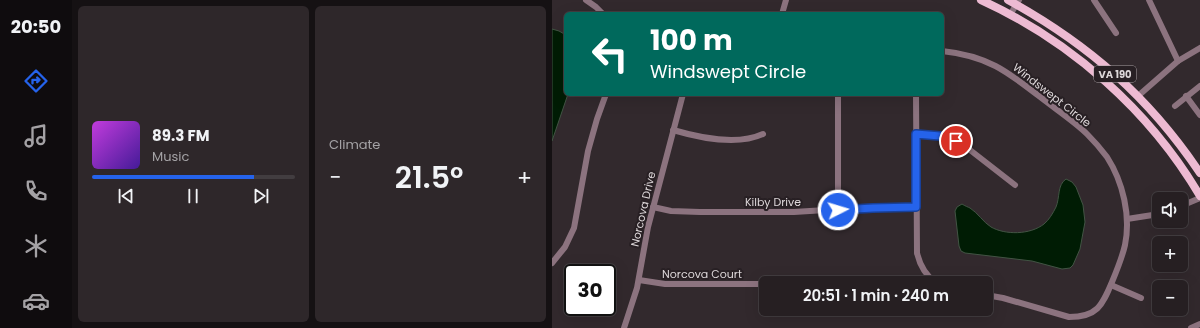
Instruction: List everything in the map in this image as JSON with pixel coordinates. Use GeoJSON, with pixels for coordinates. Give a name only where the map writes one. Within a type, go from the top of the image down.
{"type":"FeatureCollection","features":[{"type":"Feature","properties":{"kind":"main road","name":"VA 190"},"geometry":{"type":"LineString","coordinates":[[981,0],[1034,29],[1066,50],[1111,86],[1164,144],[1187,175],[1200,197]]}},
{"type":"Feature","properties":{"kind":"main road","name":"VA 190"},"geometry":{"type":"LineString","coordinates":[[1008,0],[1018,2],[1087,51],[1117,76],[1138,96],[1164,125],[1200,173]]}},
{"type":"Feature","properties":{"kind":"street"},"geometry":{"type":"LineString","coordinates":[[586,0],[601,12]]}},
{"type":"Feature","properties":{"kind":"street"},"geometry":{"type":"LineString","coordinates":[[783,12],[786,0]]}},
{"type":"Feature","properties":{"kind":"street"},"geometry":{"type":"LineString","coordinates":[[1094,0],[1116,33]]}},
{"type":"Feature","properties":{"kind":"street"},"geometry":{"type":"LineString","coordinates":[[1149,0],[1178,61]]}},
{"type":"Feature","properties":{"kind":"street"},"geometry":{"type":"LineString","coordinates":[[1010,15],[1018,2]]}},
{"type":"Feature","properties":{"kind":"street"},"geometry":{"type":"LineString","coordinates":[[1138,96],[1178,61],[1200,48]]}},
{"type":"Feature","properties":{"kind":"street","name":"Windswept Circle"},"geometry":{"type":"LineString","coordinates":[[944,51],[968,55],[984,60],[1002,69],[1086,133],[1106,156],[1115,172],[1124,197],[1127,219],[1125,244],[1117,270],[1103,303],[1091,314],[1080,317],[1069,317],[1010,299],[993,296]]}},
{"type":"Feature","properties":{"kind":"street"},"geometry":{"type":"LineString","coordinates":[[1174,106],[1200,86]]}},
{"type":"Feature","properties":{"kind":"street"},"geometry":{"type":"LineString","coordinates":[[552,263],[565,247],[574,228],[588,151],[605,96]]}},
{"type":"Feature","properties":{"kind":"street","name":"Norcova Drive"},"geometry":{"type":"LineString","coordinates":[[624,328],[639,280],[644,244],[682,96]]}},
{"type":"Feature","properties":{"kind":"street"},"geometry":{"type":"LineString","coordinates":[[838,96],[838,210]]}},
{"type":"Feature","properties":{"kind":"street"},"geometry":{"type":"LineString","coordinates":[[916,96],[917,253],[919,260],[928,276]]}},
{"type":"Feature","properties":{"kind":"street"},"geometry":{"type":"LineString","coordinates":[[1186,96],[1200,115]]}},
{"type":"Feature","properties":{"kind":"street"},"geometry":{"type":"LineString","coordinates":[[673,130],[700,137],[717,139],[742,140],[763,134]]}},
{"type":"Feature","properties":{"kind":"street"},"geometry":{"type":"LineString","coordinates":[[916,134],[940,136],[961,143],[1015,184]]}},
{"type":"Feature","properties":{"kind":"street"},"geometry":{"type":"LineString","coordinates":[[1188,203],[1200,197]]}},
{"type":"Feature","properties":{"kind":"street","name":"Kilby Drive"},"geometry":{"type":"LineString","coordinates":[[653,207],[671,212],[794,212],[916,207]]}},
{"type":"Feature","properties":{"kind":"street"},"geometry":{"type":"LineString","coordinates":[[1127,219],[1152,215]]}},
{"type":"Feature","properties":{"kind":"street","name":"Norcova Court"},"geometry":{"type":"LineString","coordinates":[[639,280],[665,284],[759,284]]}},
{"type":"Feature","properties":{"kind":"street"},"geometry":{"type":"LineString","coordinates":[[1111,285],[1141,298]]}},
{"type":"Feature","properties":{"kind":"street"},"geometry":{"type":"LineString","coordinates":[[1192,328],[1200,324]]}},
{"type":"Feature","properties":{"kind":"shaded area"},"geometry":{"type":"Polygon","coordinates":[[[552,29],[564,34],[564,96],[567,96],[552,141],[552,29]]]}},
{"type":"Feature","properties":{"kind":"shaded area"},"geometry":{"type":"Polygon","coordinates":[[[1066,179],[1072,182],[1076,187],[1083,205],[1085,222],[1080,249],[1073,265],[1070,268],[1062,269],[1032,261],[965,253],[961,251],[959,246],[955,211],[957,207],[962,204],[970,208],[976,212],[988,225],[997,230],[1018,233],[1025,232],[1038,228],[1048,220],[1056,207],[1061,185],[1066,179]]]}},
{"type":"Feature","properties":{"kind":"route"},"geometry":{"type":"LineString","coordinates":[[838,210],[856,208],[916,207],[916,134],[940,136],[956,141]]}}]}
